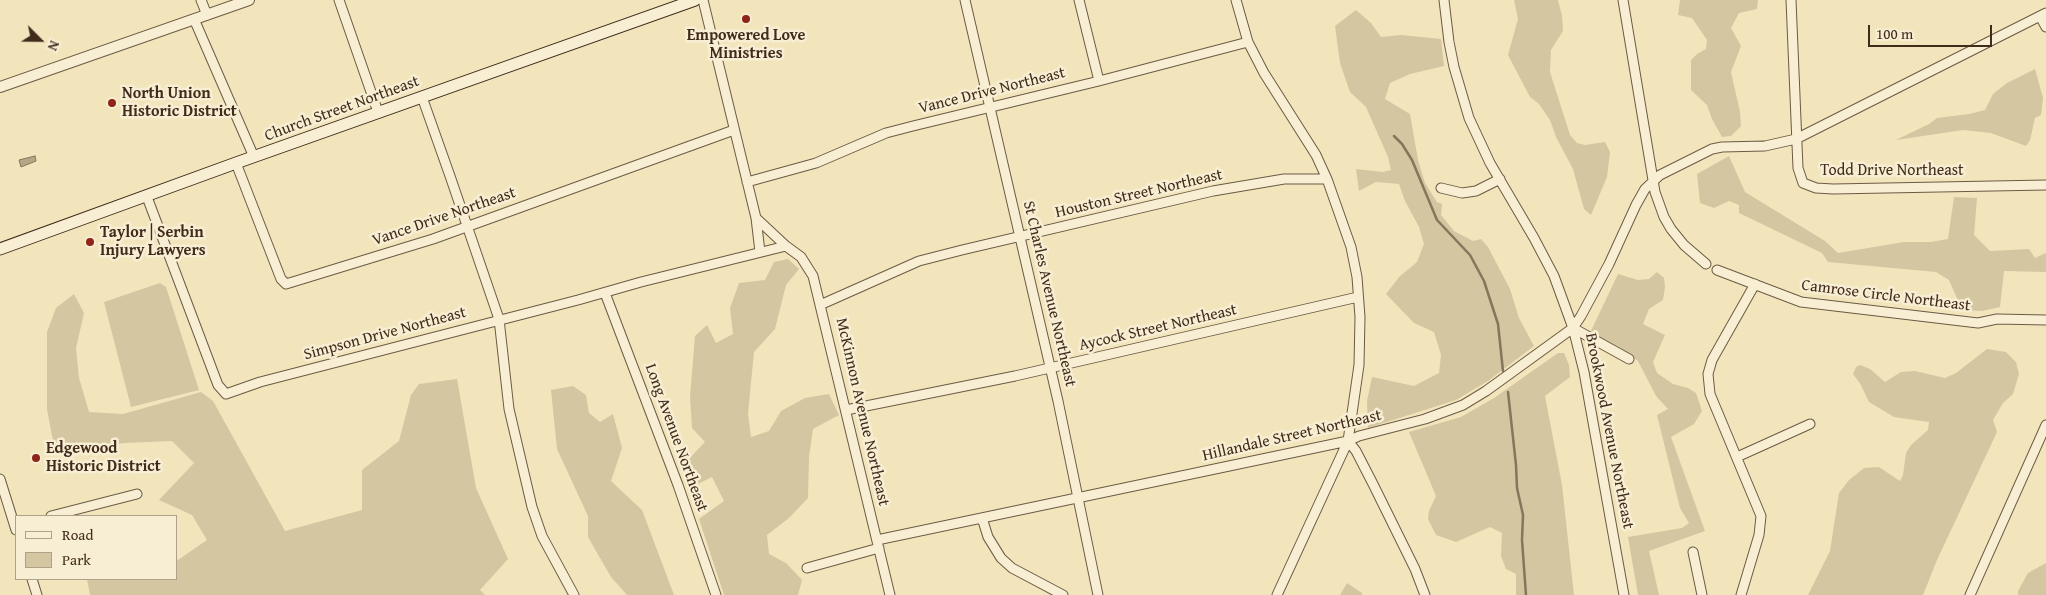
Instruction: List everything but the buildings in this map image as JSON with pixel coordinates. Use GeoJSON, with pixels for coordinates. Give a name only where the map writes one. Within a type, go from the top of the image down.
{"type":"FeatureCollection","features":[{"type":"Feature","properties":{"kind":"main road","name":"Church Street Northeast"},"geometry":{"type":"LineString","coordinates":[[0,249],[695,0]]}},
{"type":"Feature","properties":{"kind":"street"},"geometry":{"type":"LineString","coordinates":[[201,0],[207,15]]}},
{"type":"Feature","properties":{"kind":"street"},"geometry":{"type":"LineString","coordinates":[[0,87],[249,0]]}},
{"type":"Feature","properties":{"kind":"street"},"geometry":{"type":"LineString","coordinates":[[339,0],[378,112]]}},
{"type":"Feature","properties":{"kind":"street"},"geometry":{"type":"LineString","coordinates":[[703,0],[756,218],[760,252],[786,246]]}},
{"type":"Feature","properties":{"kind":"street","name":"St Charles Avenue Northeast"},"geometry":{"type":"LineString","coordinates":[[965,0],[1050,368],[1098,595]]}},
{"type":"Feature","properties":{"kind":"street"},"geometry":{"type":"LineString","coordinates":[[1079,0],[1099,81]]}},
{"type":"Feature","properties":{"kind":"street"},"geometry":{"type":"LineString","coordinates":[[1236,0],[1248,42],[1264,73],[1316,155],[1327,179],[1341,213],[1351,247],[1358,296],[1360,338],[1348,441],[1277,595]]}},
{"type":"Feature","properties":{"kind":"street","name":"Brookwood Avenue Northeast"},"geometry":{"type":"LineString","coordinates":[[1444,0],[1449,42],[1463,102],[1482,149],[1554,276],[1573,328],[1584,372],[1624,595]]}},
{"type":"Feature","properties":{"kind":"street"},"geometry":{"type":"LineString","coordinates":[[1623,0],[1653,182],[1664,218],[1670,229],[1684,245],[1706,264]]}},
{"type":"Feature","properties":{"kind":"street","name":"Todd Drive Northeast"},"geometry":{"type":"LineString","coordinates":[[1791,0],[1796,138],[1799,177],[1803,183],[1816,188],[2046,185]]}},
{"type":"Feature","properties":{"kind":"street"},"geometry":{"type":"LineString","coordinates":[[2043,15],[2046,27]]}},
{"type":"Feature","properties":{"kind":"street","name":"Hillandale Street Northeast"},"geometry":{"type":"LineString","coordinates":[[807,568],[878,544],[982,518],[1348,441],[1359,436],[1425,419],[1463,404],[1486,391],[1573,328],[1609,264],[1636,205],[1646,189],[1674,167],[1712,149],[1765,146],[1796,138],[2043,15]]}},
{"type":"Feature","properties":{"kind":"street"},"geometry":{"type":"LineString","coordinates":[[194,19],[254,157]]}},
{"type":"Feature","properties":{"kind":"street","name":"Vance Drive Northeast"},"geometry":{"type":"LineString","coordinates":[[747,182],[816,163],[886,133],[1248,42]]}},
{"type":"Feature","properties":{"kind":"street"},"geometry":{"type":"LineString","coordinates":[[422,97],[499,320],[509,410],[532,507],[542,536],[574,595]]}},
{"type":"Feature","properties":{"kind":"street","name":"Vance Drive Northeast"},"geometry":{"type":"LineString","coordinates":[[236,163],[281,280],[286,284],[433,239],[734,130]]}},
{"type":"Feature","properties":{"kind":"street","name":"Houston Street Northeast"},"geometry":{"type":"LineString","coordinates":[[820,305],[919,261],[1213,192],[1284,179],[1327,179]]}},
{"type":"Feature","properties":{"kind":"street"},"geometry":{"type":"LineString","coordinates":[[1441,188],[1462,193],[1476,191],[1500,179]]}},
{"type":"Feature","properties":{"kind":"street","name":"Simpson Drive Northeast"},"geometry":{"type":"LineString","coordinates":[[147,196],[218,385],[226,394],[260,382],[760,252]]}},
{"type":"Feature","properties":{"kind":"street","name":"McKinnon Avenue Northeast"},"geometry":{"type":"LineString","coordinates":[[756,218],[786,246],[801,257],[813,276],[890,595]]}},
{"type":"Feature","properties":{"kind":"street","name":"Camrose Circle Northeast"},"geometry":{"type":"LineString","coordinates":[[1717,270],[1801,302],[1978,322],[1998,319],[2046,320]]}},
{"type":"Feature","properties":{"kind":"street"},"geometry":{"type":"LineString","coordinates":[[1741,595],[1759,535],[1761,516],[1710,394],[1708,374],[1712,360],[1755,284]]}},
{"type":"Feature","properties":{"kind":"street","name":"Long Avenue Northeast"},"geometry":{"type":"LineString","coordinates":[[605,293],[678,485],[716,595]]}},
{"type":"Feature","properties":{"kind":"street","name":"Aycock Street Northeast"},"geometry":{"type":"LineString","coordinates":[[846,410],[1050,368],[1358,296]]}},
{"type":"Feature","properties":{"kind":"street"},"geometry":{"type":"LineString","coordinates":[[1573,328],[1629,359]]}},
{"type":"Feature","properties":{"kind":"street"},"geometry":{"type":"LineString","coordinates":[[1737,457],[1810,424]]}},
{"type":"Feature","properties":{"kind":"street"},"geometry":{"type":"LineString","coordinates":[[1970,595],[2046,426]]}},
{"type":"Feature","properties":{"kind":"street"},"geometry":{"type":"LineString","coordinates":[[1348,441],[1356,451],[1373,484],[1415,569],[1425,595]]}},
{"type":"Feature","properties":{"kind":"street"},"geometry":{"type":"LineString","coordinates":[[0,479],[15,524]]}},
{"type":"Feature","properties":{"kind":"street"},"geometry":{"type":"LineString","coordinates":[[55,515],[137,494]]}},
{"type":"Feature","properties":{"kind":"street"},"geometry":{"type":"LineString","coordinates":[[982,518],[988,537],[1002,558],[1012,568],[1062,595]]}},
{"type":"Feature","properties":{"kind":"street"},"geometry":{"type":"LineString","coordinates":[[1693,552],[1702,595]]}},
{"type":"Feature","properties":{"kind":"street"},"geometry":{"type":"LineString","coordinates":[[32,580],[37,595]]}},
{"type":"Feature","properties":{"kind":"green space"},"geometry":{"type":"Polygon","coordinates":[[[1514,0],[1558,0],[1563,31],[1551,50],[1550,72],[1570,135],[1577,143],[1585,145],[1605,142],[1610,152],[1607,177],[1591,215],[1584,209],[1573,169],[1556,137],[1550,120],[1539,104],[1530,97],[1508,55],[1518,19],[1514,0]]]}},
{"type":"Feature","properties":{"kind":"green space"},"geometry":{"type":"Polygon","coordinates":[[[1680,0],[1758,0],[1757,9],[1739,13],[1731,28],[1741,46],[1731,72],[1740,112],[1741,126],[1731,136],[1722,137],[1707,105],[1691,90],[1691,60],[1706,49],[1707,40],[1692,18],[1678,15],[1680,0]]]}},
{"type":"Feature","properties":{"kind":"green space"},"geometry":{"type":"Polygon","coordinates":[[[1356,10],[1371,23],[1381,37],[1401,35],[1441,39],[1444,66],[1410,74],[1390,83],[1385,99],[1410,114],[1418,160],[1425,183],[1437,202],[1442,204],[1441,215],[1454,231],[1473,241],[1481,239],[1488,247],[1510,289],[1519,318],[1534,346],[1488,381],[1456,400],[1368,428],[1367,401],[1372,377],[1414,386],[1439,373],[1441,355],[1434,332],[1414,323],[1386,294],[1399,277],[1417,262],[1424,244],[1419,227],[1405,201],[1399,184],[1376,182],[1359,191],[1356,169],[1383,172],[1391,170],[1388,157],[1366,107],[1350,92],[1340,63],[1335,26],[1356,10]]]}},
{"type":"Feature","properties":{"kind":"green space"},"geometry":{"type":"Polygon","coordinates":[[[2035,69],[2043,98],[2041,115],[2035,118],[2030,140],[2026,146],[1991,133],[1963,130],[1896,140],[1929,124],[1937,118],[1985,110],[1993,94],[2007,83],[2035,69]]]}},
{"type":"Feature","properties":{"kind":"green space"},"geometry":{"type":"Polygon","coordinates":[[[1729,156],[1745,192],[1825,241],[1838,253],[1904,242],[1931,242],[1948,239],[1954,197],[1977,198],[1974,235],[1990,251],[2029,249],[2035,258],[2046,253],[2046,272],[2004,271],[2000,307],[1982,311],[1962,310],[1949,280],[1936,272],[1828,262],[1822,253],[1739,213],[1739,205],[1729,201],[1714,208],[1700,203],[1697,174],[1729,156]]]}},
{"type":"Feature","properties":{"kind":"green space"},"geometry":{"type":"Polygon","coordinates":[[[788,259],[799,269],[786,285],[775,329],[754,352],[748,414],[751,437],[769,431],[781,411],[805,398],[829,394],[839,415],[813,429],[809,457],[808,498],[789,518],[767,535],[769,554],[786,563],[802,580],[798,595],[724,595],[699,519],[724,501],[712,477],[690,488],[681,467],[705,442],[692,428],[690,397],[695,336],[707,325],[716,343],[733,334],[730,308],[739,283],[765,280],[774,262],[788,259]]]}},
{"type":"Feature","properties":{"kind":"green space"},"geometry":{"type":"Polygon","coordinates":[[[1657,272],[1664,278],[1663,300],[1649,309],[1643,324],[1665,335],[1653,362],[1657,373],[1673,384],[1688,388],[1696,393],[1702,411],[1694,424],[1671,437],[1705,531],[1649,551],[1659,595],[1638,595],[1628,537],[1682,528],[1689,523],[1680,508],[1657,415],[1668,409],[1656,396],[1638,361],[1619,347],[1590,333],[1618,274],[1638,280],[1649,279],[1657,272]]]}},
{"type":"Feature","properties":{"kind":"green space"},"geometry":{"type":"Polygon","coordinates":[[[160,283],[166,287],[199,390],[131,407],[104,302],[160,283]]]}},
{"type":"Feature","properties":{"kind":"green space"},"geometry":{"type":"Polygon","coordinates":[[[74,294],[84,313],[76,348],[79,378],[89,412],[123,414],[201,392],[213,401],[285,531],[362,510],[362,470],[399,441],[411,395],[419,384],[457,379],[476,488],[508,559],[480,590],[485,595],[90,595],[87,580],[178,580],[178,560],[207,540],[192,515],[159,500],[194,463],[172,441],[125,443],[55,452],[47,409],[47,332],[56,308],[74,294]]]}},
{"type":"Feature","properties":{"kind":"green space"},"geometry":{"type":"Polygon","coordinates":[[[1987,349],[2006,352],[2016,362],[2019,374],[2013,394],[2003,403],[1993,420],[1997,432],[1937,560],[1923,595],[1808,595],[1830,551],[1839,493],[1849,480],[1864,468],[1879,467],[1900,481],[1903,475],[1906,453],[1911,445],[1928,430],[1929,422],[1894,417],[1869,402],[1853,374],[1856,367],[1860,365],[1870,369],[1885,382],[1901,372],[1915,371],[1945,378],[1956,373],[1987,349]]]}},
{"type":"Feature","properties":{"kind":"green space"},"geometry":{"type":"Polygon","coordinates":[[[1558,353],[1564,353],[1569,365],[1570,377],[1545,396],[1562,485],[1574,595],[1516,595],[1516,574],[1506,569],[1501,556],[1502,533],[1490,527],[1456,542],[1436,535],[1428,519],[1429,511],[1436,496],[1409,432],[1461,417],[1494,398],[1558,353]]]}},
{"type":"Feature","properties":{"kind":"green space"},"geometry":{"type":"Polygon","coordinates":[[[573,386],[586,395],[589,413],[600,422],[613,414],[622,448],[611,481],[642,510],[674,595],[627,595],[611,577],[588,537],[588,516],[557,449],[551,390],[573,386]]]}},
{"type":"Feature","properties":{"kind":"green space"},"geometry":{"type":"Polygon","coordinates":[[[2046,563],[2046,595],[2018,595],[2018,591],[2028,573],[2046,563]]]}},
{"type":"Feature","properties":{"kind":"green space"},"geometry":{"type":"Polygon","coordinates":[[[1347,583],[1362,593],[1362,595],[1340,595],[1347,583]]]}},
{"type":"Feature","properties":{"kind":"shaded area"},"geometry":{"type":"Polygon","coordinates":[[[35,156],[36,161],[21,167],[19,160],[35,156]]]}},
{"type":"Feature","properties":{"kind":"waterway"},"geometry":{"type":"LineString","coordinates":[[1394,136],[1402,144],[1412,160],[1437,220],[1470,255],[1484,281],[1498,324],[1503,371]]}},
{"type":"Feature","properties":{"kind":"waterway"},"geometry":{"type":"LineString","coordinates":[[1508,392],[1517,488],[1523,515],[1522,540],[1526,595]]}},
{"type":"Feature","properties":{"kind":"place","name":"Empowered Love Ministries"},"geometry":{"type":"Point","coordinates":[746,19]}},
{"type":"Feature","properties":{"kind":"place","name":"North Union Historic District"},"geometry":{"type":"Point","coordinates":[112,103]}},
{"type":"Feature","properties":{"kind":"place","name":"Taylor | Serbin Injury Lawyers"},"geometry":{"type":"Point","coordinates":[90,242]}},
{"type":"Feature","properties":{"kind":"place","name":"Edgewood Historic District"},"geometry":{"type":"Point","coordinates":[36,458]}}]}
